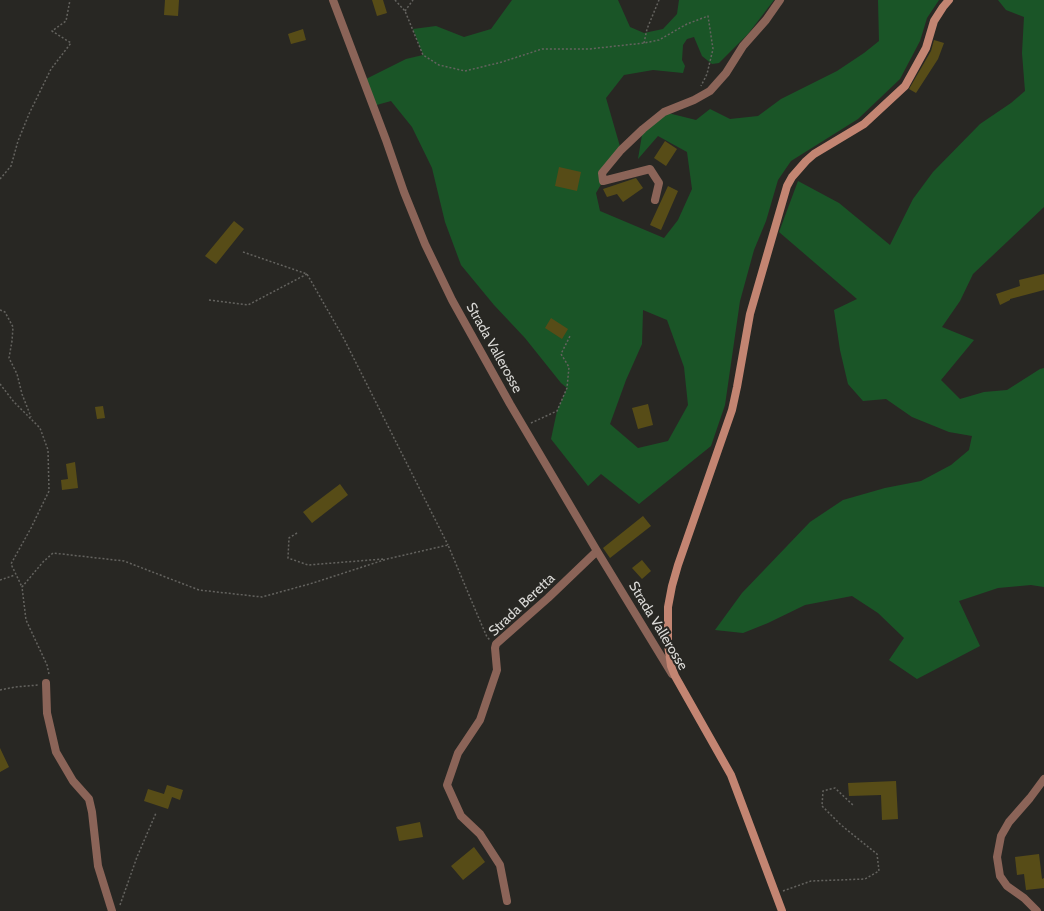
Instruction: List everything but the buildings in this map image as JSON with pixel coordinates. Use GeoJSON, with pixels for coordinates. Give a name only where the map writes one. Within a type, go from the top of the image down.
{"type":"FeatureCollection","features":[{"type":"Feature","properties":{"kind":"street","name":"Strada Vallerosse"},"geometry":{"type":"LineString","coordinates":[[333,0],[404,192],[425,244],[452,300],[597,551],[679,685]]}},
{"type":"Feature","properties":{"kind":"street"},"geometry":{"type":"LineString","coordinates":[[655,200],[660,183],[650,169],[603,181],[602,173],[621,150],[664,112],[694,100],[710,91],[726,73],[743,46],[766,20],[780,0]]}},
{"type":"Feature","properties":{"kind":"street"},"geometry":{"type":"LineString","coordinates":[[782,911],[731,775],[679,685],[671,666],[668,645],[668,607],[672,586],[732,410],[738,387],[750,314],[787,186],[792,177],[814,154],[864,124],[905,86],[926,48],[934,21],[949,0]]}},
{"type":"Feature","properties":{"kind":"street","name":"Strada Beretta"},"geometry":{"type":"LineString","coordinates":[[507,901],[500,865],[480,834],[461,816],[447,785],[458,753],[480,720],[497,670],[496,644],[548,598],[597,551]]}},
{"type":"Feature","properties":{"kind":"street"},"geometry":{"type":"LineString","coordinates":[[46,684],[47,714],[56,752],[73,781],[89,799],[92,812],[98,866],[112,911]]}},
{"type":"Feature","properties":{"kind":"street"},"geometry":{"type":"LineString","coordinates":[[1037,911],[1024,898],[1007,886],[1000,876],[997,857],[1002,836],[1009,822],[1044,779]]}},
{"type":"Feature","properties":{"kind":"path"},"geometry":{"type":"LineString","coordinates":[[0,179],[11,166],[18,142],[29,114],[51,69],[71,43],[52,31],[66,22],[70,0]]}},
{"type":"Feature","properties":{"kind":"path"},"geometry":{"type":"LineString","coordinates":[[395,0],[405,12],[423,54],[439,65],[464,71],[502,62],[542,49],[589,49],[644,44],[659,40],[688,24],[708,16],[713,49],[707,74],[700,87]]}},
{"type":"Feature","properties":{"kind":"path"},"geometry":{"type":"LineString","coordinates":[[405,12],[413,0]]}},
{"type":"Feature","properties":{"kind":"path"},"geometry":{"type":"LineString","coordinates":[[644,44],[647,29],[659,0]]}},
{"type":"Feature","properties":{"kind":"path"},"geometry":{"type":"LineString","coordinates":[[243,252],[307,274],[344,337],[448,545],[487,637],[496,644]]}},
{"type":"Feature","properties":{"kind":"path"},"geometry":{"type":"LineString","coordinates":[[209,300],[248,305],[307,274]]}},
{"type":"Feature","properties":{"kind":"path"},"geometry":{"type":"LineString","coordinates":[[0,310],[5,312],[13,327],[9,358],[17,374],[31,419]]}},
{"type":"Feature","properties":{"kind":"path"},"geometry":{"type":"LineString","coordinates":[[524,426],[556,410],[567,388],[569,367],[561,354],[570,336]]}},
{"type":"Feature","properties":{"kind":"path"},"geometry":{"type":"LineString","coordinates":[[0,384],[14,402],[40,428],[48,450],[49,491],[11,564],[22,587],[26,620],[47,665],[49,676],[46,684],[0,690]]}},
{"type":"Feature","properties":{"kind":"path"},"geometry":{"type":"LineString","coordinates":[[298,533],[289,538],[288,558],[308,565],[387,558]]}},
{"type":"Feature","properties":{"kind":"path"},"geometry":{"type":"LineString","coordinates":[[22,587],[43,562],[53,553],[124,561],[199,590],[262,597],[313,583],[387,558],[448,545]]}},
{"type":"Feature","properties":{"kind":"path"},"geometry":{"type":"LineString","coordinates":[[0,580],[16,574]]}},
{"type":"Feature","properties":{"kind":"path"},"geometry":{"type":"LineString","coordinates":[[789,889],[811,881],[865,879],[879,870],[877,854],[822,806],[823,791],[835,788],[854,806]]}},
{"type":"Feature","properties":{"kind":"path"},"geometry":{"type":"LineString","coordinates":[[118,911],[137,857],[156,813]]}},
{"type":"Feature","properties":{"kind":"green space"},"geometry":{"type":"Polygon","coordinates":[[[512,0],[618,0],[630,27],[644,33],[663,29],[677,14],[679,0],[774,0],[748,34],[719,63],[712,64],[702,56],[694,37],[687,39],[683,45],[682,60],[685,66],[683,73],[653,70],[624,75],[606,98],[621,150],[602,173],[603,181],[596,193],[600,211],[664,238],[678,220],[692,189],[687,152],[658,136],[638,159],[643,129],[664,112],[696,120],[710,109],[730,119],[758,116],[781,99],[837,71],[879,41],[878,0],[939,0],[927,18],[920,41],[900,79],[858,119],[791,161],[778,180],[766,221],[754,250],[740,301],[725,405],[711,446],[639,504],[601,474],[588,486],[551,439],[557,411],[567,388],[561,383],[525,338],[494,305],[461,265],[445,222],[432,168],[412,127],[391,101],[373,106],[364,80],[406,59],[423,55],[413,29],[436,26],[464,37],[491,29],[512,0]],[[643,310],[642,344],[626,380],[610,424],[638,448],[668,441],[688,405],[684,367],[667,320],[643,310]]]}},
{"type":"Feature","properties":{"kind":"green space"},"geometry":{"type":"Polygon","coordinates":[[[998,0],[1044,0],[1044,207],[973,274],[960,301],[942,327],[974,340],[941,380],[960,399],[984,392],[1007,390],[1044,368],[1044,587],[1031,585],[998,588],[959,601],[980,646],[917,679],[889,660],[904,638],[878,613],[852,596],[805,605],[743,633],[715,630],[742,593],[810,522],[843,500],[885,488],[921,481],[951,465],[969,450],[972,436],[949,432],[912,417],[886,399],[863,401],[848,384],[840,350],[834,310],[857,299],[779,232],[798,181],[839,203],[890,245],[913,199],[933,172],[980,124],[1011,103],[1025,91],[1022,53],[1024,17],[1006,10],[998,0]]]}}]}
